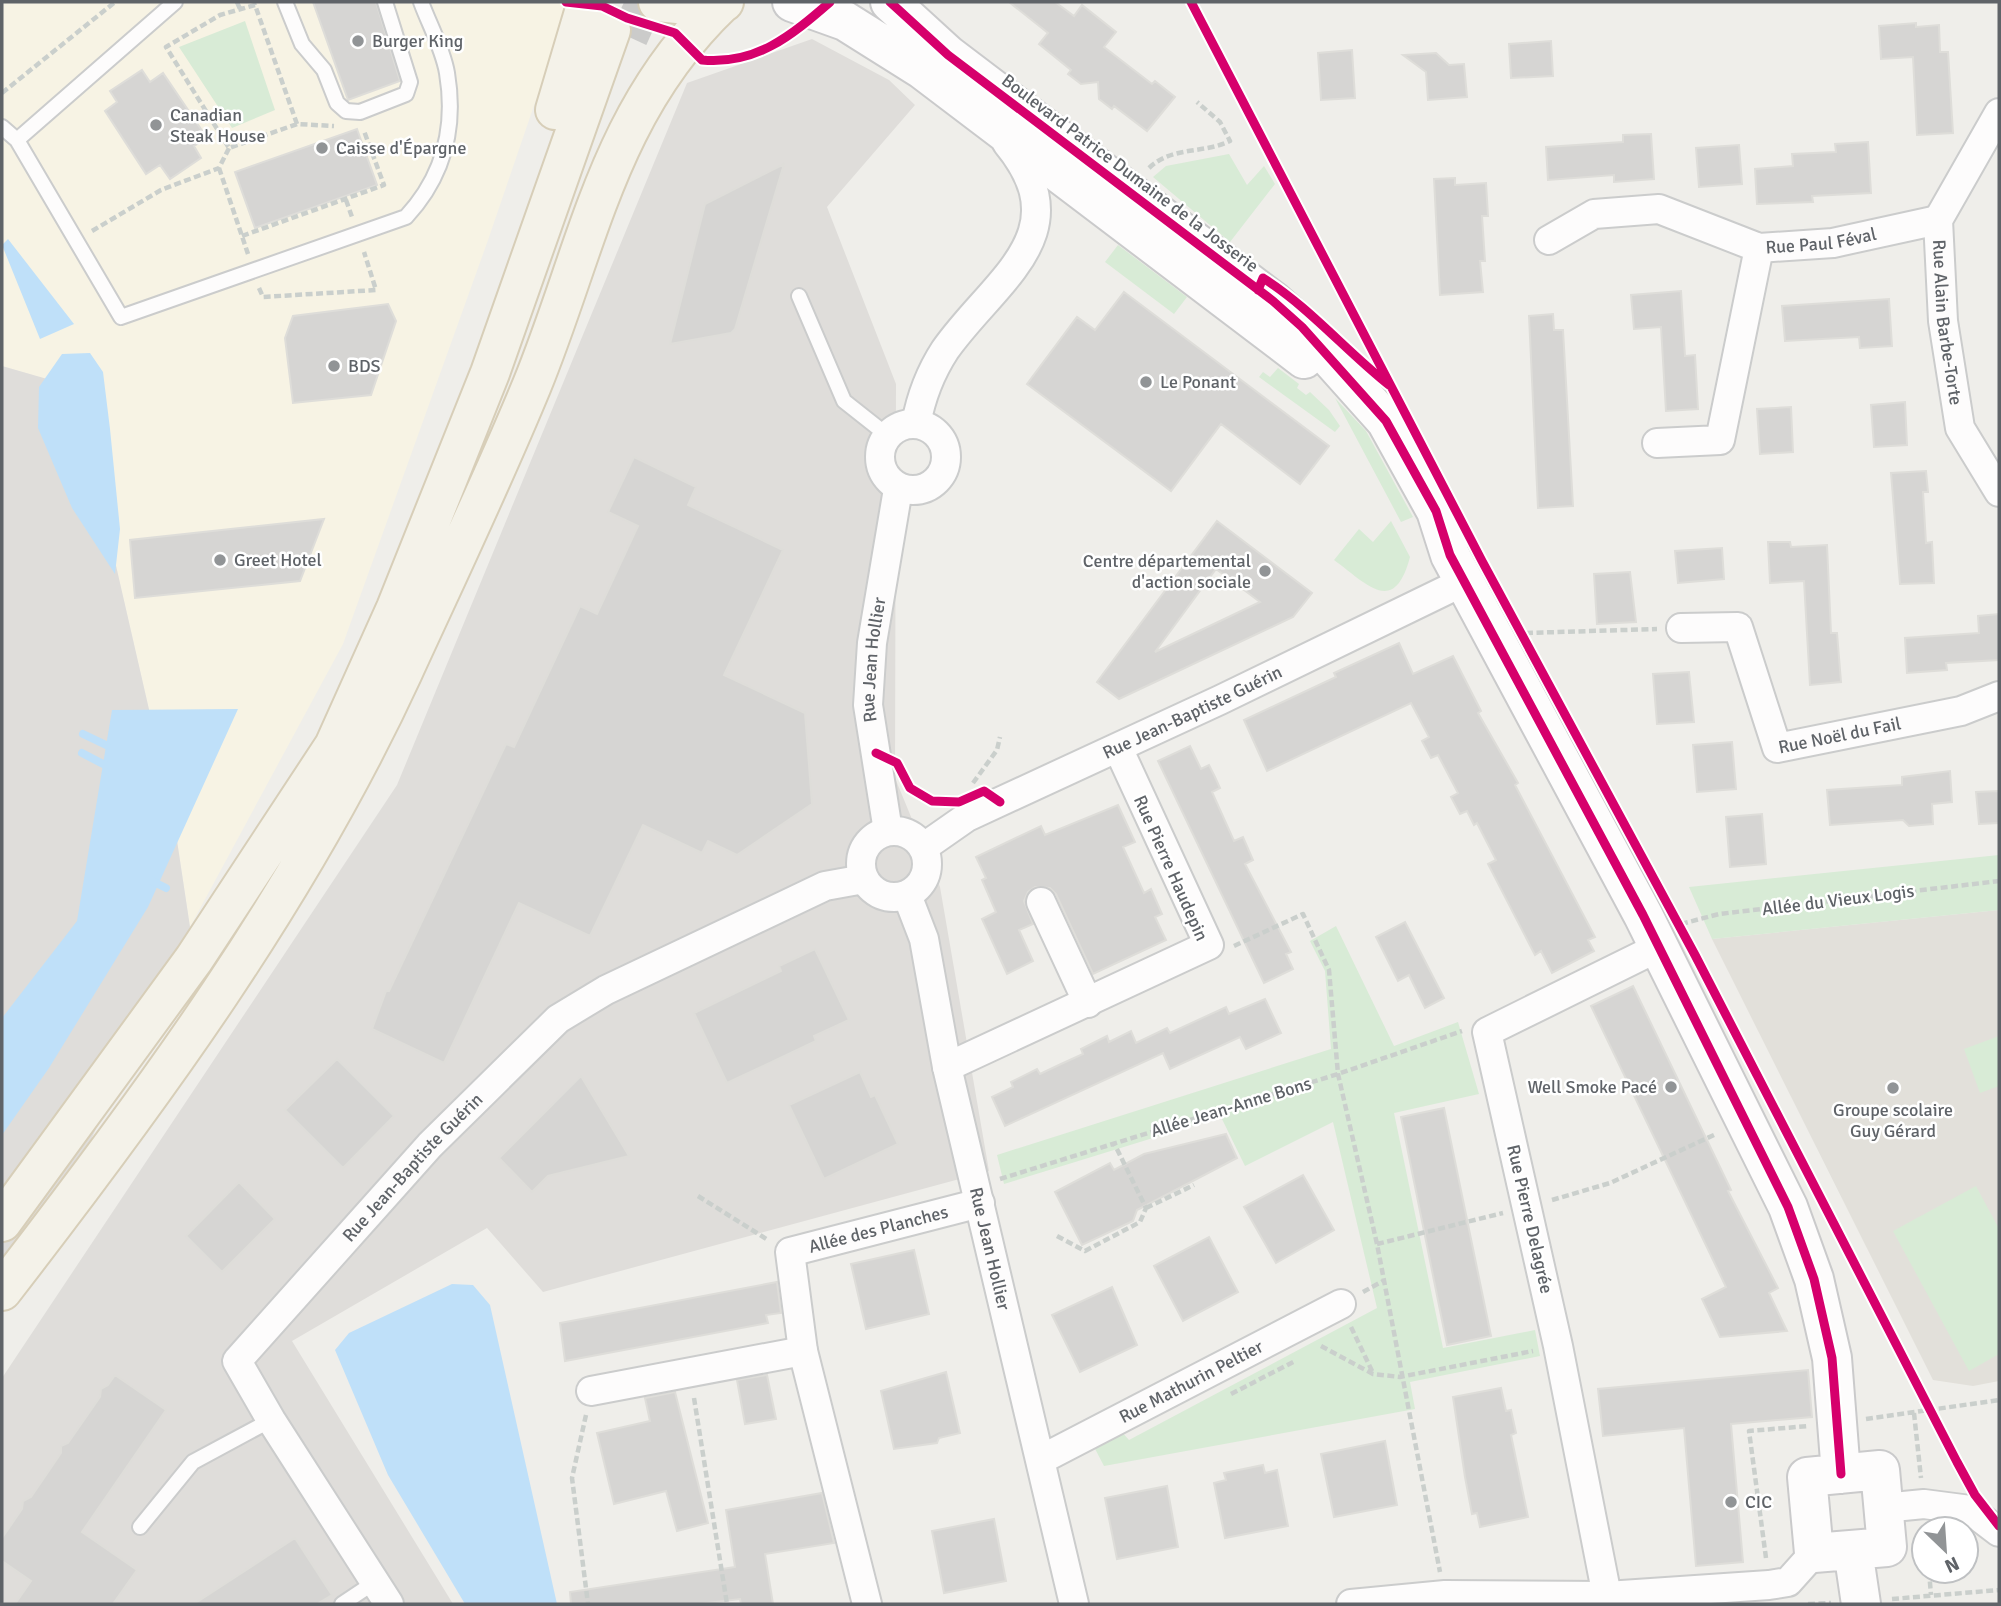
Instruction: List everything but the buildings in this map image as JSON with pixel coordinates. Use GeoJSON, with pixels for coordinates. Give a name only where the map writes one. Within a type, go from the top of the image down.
{"type":"FeatureCollection","features":[{"type":"Feature","properties":{"kind":"main road"},"geometry":{"type":"LineString","coordinates":[[428,527],[467,368],[567,76],[587,2]]}},
{"type":"Feature","properties":{"kind":"main road"},"geometry":{"type":"LineString","coordinates":[[658,2],[697,6],[723,2]]}},
{"type":"Feature","properties":{"kind":"main road"},"geometry":{"type":"LineString","coordinates":[[2,1291],[110,1152],[297,875],[351,779],[485,499],[533,382],[613,160],[652,85],[680,47],[723,2]]}},
{"type":"Feature","properties":{"kind":"main road"},"geometry":{"type":"LineString","coordinates":[[2,1222],[194,959],[334,746],[371,668],[428,527],[620,34],[467,493],[437,596]]}},
{"type":"Feature","properties":{"kind":"street","name":"Boulevard Patrice Dumaine de la Josserie"},"geometry":{"type":"LineString","coordinates":[[792,2],[845,21],[923,70],[1038,154],[1145,241],[1196,275],[1303,358],[1344,394],[1373,432],[1430,535],[1457,568]]}},
{"type":"Feature","properties":{"kind":"street","name":"Boulevard Patrice Dumaine de la Josserie"},"geometry":{"type":"LineString","coordinates":[[890,2],[948,55],[1273,301],[1302,327],[1326,357],[1356,386],[1386,421],[1403,447],[1436,511],[1457,568],[1668,936],[1746,1120],[1788,1207],[1814,1279],[1832,1358],[1842,1474]]}},
{"type":"Feature","properties":{"kind":"street","name":"Rue Alain Barbe-Torte"},"geometry":{"type":"LineString","coordinates":[[1999,113],[1938,220],[1942,321],[1960,428],[1999,492]]}},
{"type":"Feature","properties":{"kind":"street"},"geometry":{"type":"LineString","coordinates":[[916,424],[920,399],[945,351],[1011,274],[1030,246],[1034,228],[1034,191],[1025,168],[984,117]]}},
{"type":"Feature","properties":{"kind":"street","name":"Rue Paul Féval"},"geometry":{"type":"LineString","coordinates":[[1549,240],[1594,214],[1659,209],[1759,248],[1833,243],[1938,220]]}},
{"type":"Feature","properties":{"kind":"street"},"geometry":{"type":"LineString","coordinates":[[1657,443],[1720,440],[1759,248]]}},
{"type":"Feature","properties":{"kind":"street"},"geometry":{"type":"LineString","coordinates":[[916,424],[929,428],[940,437],[946,450],[945,469],[934,484],[917,491],[898,489],[886,479],[879,464],[880,448],[887,435],[900,426],[916,424]]}},
{"type":"Feature","properties":{"kind":"street","name":"Rue Jean Hollier"},"geometry":{"type":"LineString","coordinates":[[888,831],[868,705],[872,643],[898,489]]}},
{"type":"Feature","properties":{"kind":"street","name":"Rue Jean-Baptiste Guérin"},"geometry":{"type":"LineString","coordinates":[[924,847],[967,817],[1118,748],[1457,568]]}},
{"type":"Feature","properties":{"kind":"street","name":"Rue Noël du Fail"},"geometry":{"type":"LineString","coordinates":[[1681,628],[1738,627],[1777,748],[1961,711],[1999,696]]}},
{"type":"Feature","properties":{"kind":"street","name":"Rue Pierre Haudepin"},"geometry":{"type":"LineString","coordinates":[[947,1067],[1209,945],[1118,748]]}},
{"type":"Feature","properties":{"kind":"street"},"geometry":{"type":"LineString","coordinates":[[888,831],[909,833],[924,847],[928,865],[922,883],[907,895],[891,898],[875,892],[864,879],[860,863],[864,848],[874,837],[888,831]]}},
{"type":"Feature","properties":{"kind":"street","name":"Rue Jean-Baptiste Guérin"},"geometry":{"type":"LineString","coordinates":[[382,1593],[271,1420],[237,1361],[430,1145],[558,1019],[606,989],[825,886],[864,879]]}},
{"type":"Feature","properties":{"kind":"street","name":"Rue Jean Hollier"},"geometry":{"type":"LineString","coordinates":[[907,895],[923,939],[947,1067],[1042,1458],[1074,1604]]}},
{"type":"Feature","properties":{"kind":"street"},"geometry":{"type":"LineString","coordinates":[[1041,902],[1088,1003]]}},
{"type":"Feature","properties":{"kind":"street"},"geometry":{"type":"LineString","coordinates":[[1487,1032],[1668,936]]}},
{"type":"Feature","properties":{"kind":"street","name":"Rue Pierre Delagrée"},"geometry":{"type":"LineString","coordinates":[[1487,1032],[1558,1346],[1607,1596]]}},
{"type":"Feature","properties":{"kind":"street","name":"Allée des Planches"},"geometry":{"type":"LineString","coordinates":[[867,1604],[803,1350],[790,1252],[978,1195]]}},
{"type":"Feature","properties":{"kind":"street","name":"Rue Mathurin Peltier"},"geometry":{"type":"LineString","coordinates":[[1042,1458],[1341,1304]]}},
{"type":"Feature","properties":{"kind":"street"},"geometry":{"type":"LineString","coordinates":[[591,1391],[803,1350]]}},
{"type":"Feature","properties":{"kind":"street"},"geometry":{"type":"LineString","coordinates":[[1351,1604],[1607,1596],[1788,1582],[1814,1553],[1887,1547],[1880,1470],[1807,1477],[1814,1553]]}},
{"type":"Feature","properties":{"kind":"street"},"geometry":{"type":"LineString","coordinates":[[1884,1508],[1924,1504],[1970,1510],[1999,1532]]}},
{"type":"Feature","properties":{"kind":"street"},"geometry":{"type":"LineString","coordinates":[[1853,1550],[1861,1603]]}},
{"type":"Feature","properties":{"kind":"lane"},"geometry":{"type":"LineString","coordinates":[[17,140],[176,2]]}},
{"type":"Feature","properties":{"kind":"lane"},"geometry":{"type":"LineString","coordinates":[[285,2],[302,44],[324,70],[337,103],[346,111],[360,112],[406,94],[410,82],[385,2]]}},
{"type":"Feature","properties":{"kind":"lane"},"geometry":{"type":"LineString","coordinates":[[2,127],[17,140],[121,317],[406,216],[427,194],[445,151],[450,111],[446,70],[421,2]]}},
{"type":"Feature","properties":{"kind":"lane"},"geometry":{"type":"LineString","coordinates":[[799,296],[844,401],[887,435]]}},
{"type":"Feature","properties":{"kind":"lane"},"geometry":{"type":"LineString","coordinates":[[140,1527],[193,1462],[271,1420]]}},
{"type":"Feature","properties":{"kind":"lane"},"geometry":{"type":"LineString","coordinates":[[342,1604],[382,1593]]}},
{"type":"Feature","properties":{"kind":"path"},"geometry":{"type":"LineString","coordinates":[[2,93],[115,2]]}},
{"type":"Feature","properties":{"kind":"path"},"geometry":{"type":"LineString","coordinates":[[237,2],[240,9]]}},
{"type":"Feature","properties":{"kind":"path"},"geometry":{"type":"LineString","coordinates":[[229,148],[166,47],[220,15],[256,3],[297,124]]}},
{"type":"Feature","properties":{"kind":"path"},"geometry":{"type":"LineString","coordinates":[[1129,191],[1158,160],[1170,154],[1214,149],[1230,141],[1220,122],[1197,102]]}},
{"type":"Feature","properties":{"kind":"path"},"geometry":{"type":"LineString","coordinates":[[76,241],[161,190],[219,168],[229,148],[297,124],[337,126]]}},
{"type":"Feature","properties":{"kind":"path"},"geometry":{"type":"LineString","coordinates":[[242,236],[346,201],[384,185],[363,127]]}},
{"type":"Feature","properties":{"kind":"path"},"geometry":{"type":"LineString","coordinates":[[1499,642],[1522,633],[1681,628]]}},
{"type":"Feature","properties":{"kind":"path"},"geometry":{"type":"LineString","coordinates":[[970,788],[997,750],[1000,737]]}},
{"type":"Feature","properties":{"kind":"path"},"geometry":{"type":"LineString","coordinates":[[1209,945],[1237,946],[1303,914],[1329,970],[1338,1074],[1377,1244],[1446,1599]]}},
{"type":"Feature","properties":{"kind":"path"},"geometry":{"type":"LineString","coordinates":[[1377,1244],[1610,1184],[1746,1120]]}},
{"type":"Feature","properties":{"kind":"path"},"geometry":{"type":"LineString","coordinates":[[1114,1143],[1146,1208]]}},
{"type":"Feature","properties":{"kind":"path"},"geometry":{"type":"LineString","coordinates":[[1057,1236],[1085,1251],[1140,1222],[1146,1208],[1194,1185]]}},
{"type":"Feature","properties":{"kind":"path"},"geometry":{"type":"LineString","coordinates":[[698,1196],[790,1252]]}},
{"type":"Feature","properties":{"kind":"path"},"geometry":{"type":"LineString","coordinates":[[1322,1346],[1373,1374],[1401,1377],[1558,1346]]}},
{"type":"Feature","properties":{"kind":"path"},"geometry":{"type":"LineString","coordinates":[[690,1372],[727,1604]]}},
{"type":"Feature","properties":{"kind":"path"},"geometry":{"type":"LineString","coordinates":[[588,1604],[572,1478],[591,1391]]}},
{"type":"Feature","properties":{"kind":"path"},"geometry":{"type":"LineString","coordinates":[[1769,1585],[1749,1432],[1839,1423],[1999,1400]]}},
{"type":"Feature","properties":{"kind":"path"},"geometry":{"type":"LineString","coordinates":[[1914,1413],[1924,1504]]}},
{"type":"Feature","properties":{"kind":"path"},"geometry":{"type":"LineString","coordinates":[[1930,1585],[1931,1595]]}},
{"type":"Feature","properties":{"kind":"path"},"geometry":{"type":"LineString","coordinates":[[1808,1604],[1861,1603],[1999,1590]]}},
{"type":"Feature","properties":{"kind":"shaded area"},"geometry":{"type":"Polygon","coordinates":[[[2,2],[565,2],[566,12],[487,243],[343,644],[190,927],[173,814],[75,388],[2,366],[2,2]]]}},
{"type":"Feature","properties":{"kind":"shaded area"},"geometry":{"type":"Polygon","coordinates":[[[812,39],[889,80],[915,105],[827,207],[896,384],[895,778],[940,887],[989,1171],[543,1292],[487,1228],[292,1341],[453,1604],[2,1604],[2,1378],[397,785],[687,83],[812,39]]]}},
{"type":"Feature","properties":{"kind":"shaded area"},"geometry":{"type":"Polygon","coordinates":[[[2,366],[75,387],[173,814],[190,927],[33,1264],[2,1311],[2,366]]]}},
{"type":"Feature","properties":{"kind":"shaded area","name":"Groupe scolaire Guy Gérard"},"geometry":{"type":"Polygon","coordinates":[[[1999,910],[1999,1381],[1973,1386],[1933,1380],[1712,939],[1999,910]]]}},
{"type":"Feature","properties":{"kind":"green space"},"geometry":{"type":"Polygon","coordinates":[[[245,21],[275,110],[232,128],[179,47],[245,21]]]}},
{"type":"Feature","properties":{"kind":"green space"},"geometry":{"type":"Polygon","coordinates":[[[1229,154],[1247,185],[1264,166],[1275,184],[1230,242],[1153,177],[1166,166],[1229,154]]]}},
{"type":"Feature","properties":{"kind":"green space"},"geometry":{"type":"Polygon","coordinates":[[[1118,245],[1187,297],[1174,314],[1105,262],[1118,245]]]}},
{"type":"Feature","properties":{"kind":"green space"},"geometry":{"type":"Polygon","coordinates":[[[1278,368],[1299,384],[1297,388],[1306,395],[1310,392],[1329,410],[1340,426],[1335,432],[1259,377],[1263,372],[1270,377],[1278,368]]]}},
{"type":"Feature","properties":{"kind":"green space"},"geometry":{"type":"Polygon","coordinates":[[[1335,398],[1366,431],[1413,517],[1401,522],[1335,398]]]}},
{"type":"Feature","properties":{"kind":"green space"},"geometry":{"type":"Polygon","coordinates":[[[1391,521],[1410,557],[1396,586],[1388,591],[1378,590],[1334,560],[1359,529],[1373,542],[1391,521]]]}},
{"type":"Feature","properties":{"kind":"green space"},"geometry":{"type":"Polygon","coordinates":[[[1999,855],[1999,910],[1712,939],[1689,887],[1999,855]]]}},
{"type":"Feature","properties":{"kind":"green space"},"geometry":{"type":"Polygon","coordinates":[[[1336,926],[1394,1046],[1458,1022],[1479,1094],[1394,1113],[1443,1348],[1535,1330],[1540,1356],[1410,1382],[1415,1409],[1104,1466],[1092,1443],[1120,1430],[1129,1440],[1377,1308],[1333,1122],[1245,1166],[1221,1117],[1004,1184],[997,1155],[1331,1049],[1325,971],[1310,941],[1336,926]]]}},
{"type":"Feature","properties":{"kind":"green space"},"geometry":{"type":"Polygon","coordinates":[[[1999,1036],[1999,1086],[1980,1093],[1964,1049],[1999,1036]]]}},
{"type":"Feature","properties":{"kind":"green space"},"geometry":{"type":"Polygon","coordinates":[[[1976,1186],[1999,1229],[1999,1354],[1969,1371],[1893,1231],[1976,1186]]]}},
{"type":"Feature","properties":{"kind":"water"},"geometry":{"type":"Polygon","coordinates":[[[8,239],[74,324],[40,339],[2,245],[8,239]]]}},
{"type":"Feature","properties":{"kind":"water"},"geometry":{"type":"Polygon","coordinates":[[[90,353],[103,372],[110,429],[120,529],[115,574],[72,508],[38,428],[39,387],[62,354],[90,353]]]}},
{"type":"Feature","properties":{"kind":"water"},"geometry":{"type":"Polygon","coordinates":[[[238,709],[148,907],[49,1068],[2,1135],[2,1018],[77,921],[112,710],[238,709]]]}},
{"type":"Feature","properties":{"kind":"water"},"geometry":{"type":"Polygon","coordinates":[[[452,1284],[473,1285],[490,1305],[557,1604],[465,1604],[388,1475],[335,1350],[349,1333],[452,1284]]]}},
{"type":"Feature","properties":{"kind":"waterway"},"geometry":{"type":"LineString","coordinates":[[83,734],[106,745]]}},
{"type":"Feature","properties":{"kind":"waterway"},"geometry":{"type":"LineString","coordinates":[[82,753],[105,765]]}},
{"type":"Feature","properties":{"kind":"waterway"},"geometry":{"type":"LineString","coordinates":[[150,880],[166,888]]}},
{"type":"Feature","properties":{"kind":"tunnel"},"geometry":{"type":"LineString","coordinates":[[629,37],[645,2]]}},
{"type":"Feature","properties":{"kind":"cycle path"},"geometry":{"type":"LineString","coordinates":[[566,2],[602,6],[627,18],[675,33],[702,60],[739,58],[772,46],[830,2]]}},
{"type":"Feature","properties":{"kind":"cycle path"},"geometry":{"type":"LineString","coordinates":[[890,2],[948,55],[1273,301],[1302,327],[1386,421],[1436,511],[1450,555],[1643,915],[1788,1207],[1814,1279],[1832,1358],[1841,1474]]}},
{"type":"Feature","properties":{"kind":"cycle path"},"geometry":{"type":"LineString","coordinates":[[1191,2],[1482,561],[1695,955],[1957,1462],[1975,1495],[1999,1526]]}},
{"type":"Feature","properties":{"kind":"cycle path"},"geometry":{"type":"LineString","coordinates":[[1258,290],[1263,278],[1312,316],[1389,385]]}},
{"type":"Feature","properties":{"kind":"cycle path"},"geometry":{"type":"LineString","coordinates":[[876,753],[897,763],[910,788],[932,801],[959,802],[984,791],[1000,802]]}},
{"type":"Feature","properties":{"kind":"place","name":"Burger King"},"geometry":{"type":"Point","coordinates":[358,41]}},
{"type":"Feature","properties":{"kind":"place","name":"Canadian Steak House"},"geometry":{"type":"Point","coordinates":[156,125]}},
{"type":"Feature","properties":{"kind":"place","name":"Caisse d'Épargne"},"geometry":{"type":"Point","coordinates":[322,148]}},
{"type":"Feature","properties":{"kind":"place","name":"BDS"},"geometry":{"type":"Point","coordinates":[334,366]}},
{"type":"Feature","properties":{"kind":"place","name":"Le Ponant"},"geometry":{"type":"Point","coordinates":[1146,382]}},
{"type":"Feature","properties":{"kind":"place","name":"Greet Hotel"},"geometry":{"type":"Point","coordinates":[220,560]}},
{"type":"Feature","properties":{"kind":"place","name":"Centre départemental d'action sociale"},"geometry":{"type":"Point","coordinates":[1265,571]}},
{"type":"Feature","properties":{"kind":"place","name":"Well Smoke Pacé"},"geometry":{"type":"Point","coordinates":[1671,1087]}},
{"type":"Feature","properties":{"kind":"place","name":"Groupe scolaire Guy Gérard"},"geometry":{"type":"Point","coordinates":[1893,1088]}},
{"type":"Feature","properties":{"kind":"place","name":"CIC"},"geometry":{"type":"Point","coordinates":[1731,1502]}}]}
